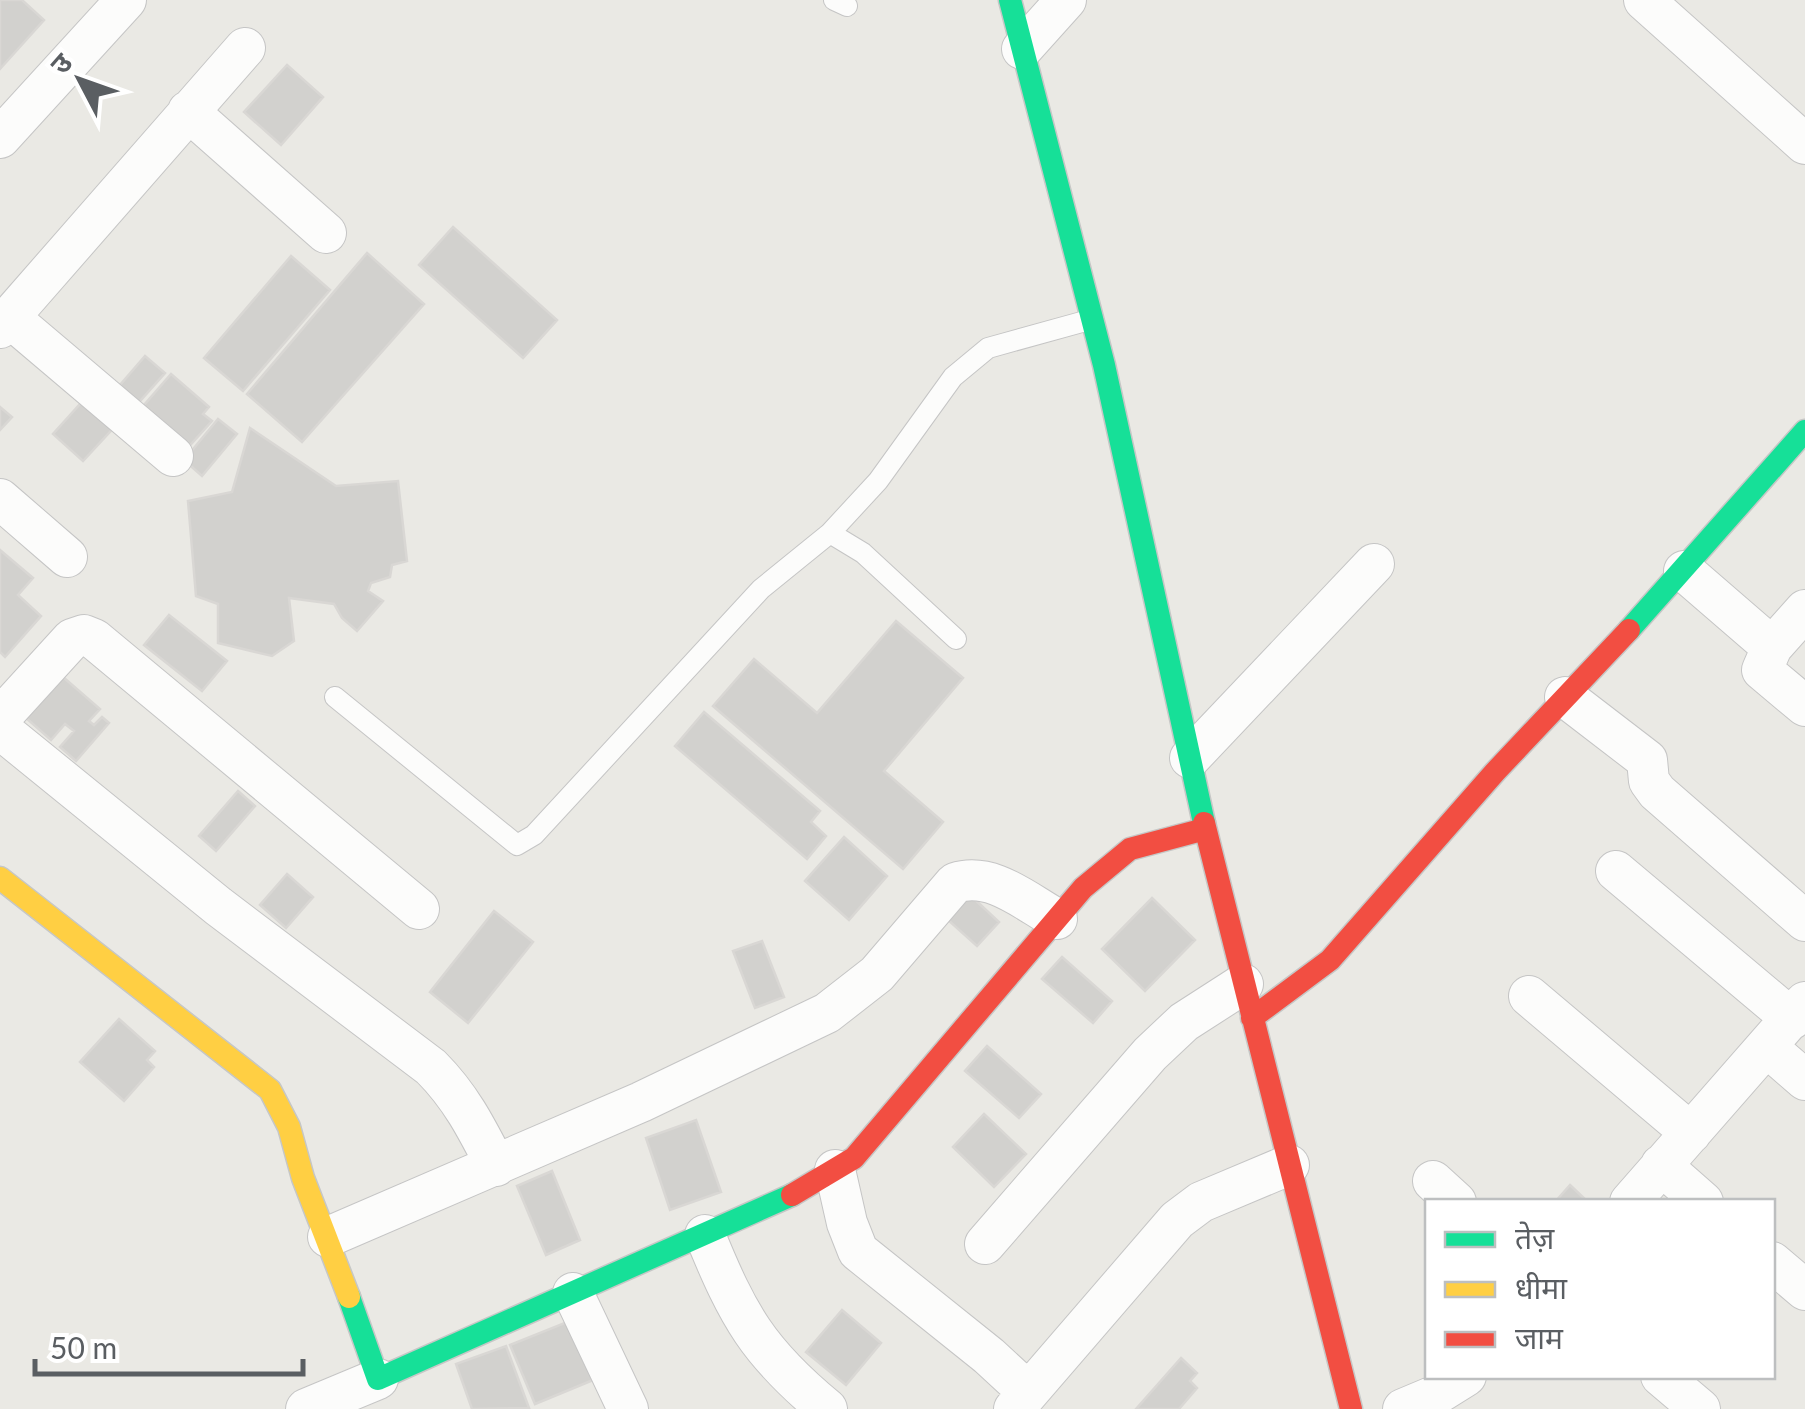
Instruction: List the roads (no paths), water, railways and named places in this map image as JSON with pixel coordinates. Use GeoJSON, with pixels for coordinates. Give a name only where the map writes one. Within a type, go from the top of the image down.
{"type":"FeatureCollection","features":[{"type":"Feature","properties":{"kind":"street"},"geometry":{"type":"LineString","coordinates":[[7,114],[126,0]]}},
{"type":"Feature","properties":{"kind":"street"},"geometry":{"type":"LineString","coordinates":[[1010,0],[1092,319],[1205,828],[1351,1409]]}},
{"type":"Feature","properties":{"kind":"street"},"geometry":{"type":"LineString","coordinates":[[1022,49],[1066,0]]}},
{"type":"Feature","properties":{"kind":"street"},"geometry":{"type":"LineString","coordinates":[[1644,0],[1805,144]]}},
{"type":"Feature","properties":{"kind":"street"},"geometry":{"type":"LineString","coordinates":[[173,456],[4,322],[246,48]]}},
{"type":"Feature","properties":{"kind":"street"},"geometry":{"type":"LineString","coordinates":[[188,111],[326,233]]}},
{"type":"Feature","properties":{"kind":"street"},"geometry":{"type":"LineString","coordinates":[[984,1244],[1150,1054],[1184,1022],[1296,988],[1330,960],[1565,697],[1802,442]]}},
{"type":"Feature","properties":{"kind":"street"},"geometry":{"type":"LineString","coordinates":[[0,499],[67,557]]}},
{"type":"Feature","properties":{"kind":"street"},"geometry":{"type":"LineString","coordinates":[[1190,758],[1374,564]]}},
{"type":"Feature","properties":{"kind":"street"},"geometry":{"type":"LineString","coordinates":[[1684,571],[1772,647]]}},
{"type":"Feature","properties":{"kind":"street"},"geometry":{"type":"LineString","coordinates":[[1805,610],[1772,647],[1762,670],[1805,706]]}},
{"type":"Feature","properties":{"kind":"street"},"geometry":{"type":"LineString","coordinates":[[0,718],[64,646],[84,634],[420,909]]}},
{"type":"Feature","properties":{"kind":"street"},"geometry":{"type":"LineString","coordinates":[[1565,697],[1647,760],[1650,781],[1657,792],[1805,921]]}},
{"type":"Feature","properties":{"kind":"street"},"geometry":{"type":"LineString","coordinates":[[0,729],[218,906],[431,1068],[468,1110],[496,1166]]}},
{"type":"Feature","properties":{"kind":"street"},"geometry":{"type":"LineString","coordinates":[[306,1409],[788,1198],[854,1158],[1083,888],[1130,849],[1205,828]]}},
{"type":"Feature","properties":{"kind":"street"},"geometry":{"type":"LineString","coordinates":[[1616,872],[1788,1023],[1805,1080]]}},
{"type":"Feature","properties":{"kind":"street"},"geometry":{"type":"LineString","coordinates":[[0,878],[270,1090],[289,1126],[303,1178],[378,1379]]}},
{"type":"Feature","properties":{"kind":"street"},"geometry":{"type":"LineString","coordinates":[[328,1237],[641,1102],[827,1012],[876,974],[955,883],[969,878],[992,882],[1056,920]]}},
{"type":"Feature","properties":{"kind":"street"},"geometry":{"type":"LineString","coordinates":[[1529,996],[1691,1133]]}},
{"type":"Feature","properties":{"kind":"street"},"geometry":{"type":"LineString","coordinates":[[1633,1199],[1788,1023]]}},
{"type":"Feature","properties":{"kind":"street"},"geometry":{"type":"LineString","coordinates":[[835,1170],[858,1251],[989,1356],[1021,1401],[1177,1220],[1202,1202],[1289,1165]]}},
{"type":"Feature","properties":{"kind":"street"},"geometry":{"type":"LineString","coordinates":[[1661,1166],[1700,1199]]}},
{"type":"Feature","properties":{"kind":"street"},"geometry":{"type":"LineString","coordinates":[[705,1235],[731,1299],[754,1336],[785,1374],[827,1409]]}},
{"type":"Feature","properties":{"kind":"street"},"geometry":{"type":"LineString","coordinates":[[1775,1265],[1805,1290]]}},
{"type":"Feature","properties":{"kind":"street"},"geometry":{"type":"LineString","coordinates":[[572,1293],[628,1409]]}},
{"type":"Feature","properties":{"kind":"street"},"geometry":{"type":"LineString","coordinates":[[1664,1379],[1700,1409]]}},
{"type":"Feature","properties":{"kind":"street"},"geometry":{"type":"LineString","coordinates":[[1403,1409],[1465,1390]]}},
{"type":"Feature","properties":{"kind":"lane"},"geometry":{"type":"LineString","coordinates":[[334,698],[517,845],[534,835],[760,590],[830,532],[878,481],[953,377],[988,348],[1092,319]]}},
{"type":"Feature","properties":{"kind":"lane"},"geometry":{"type":"LineString","coordinates":[[830,532],[863,553],[956,639]]}}]}
